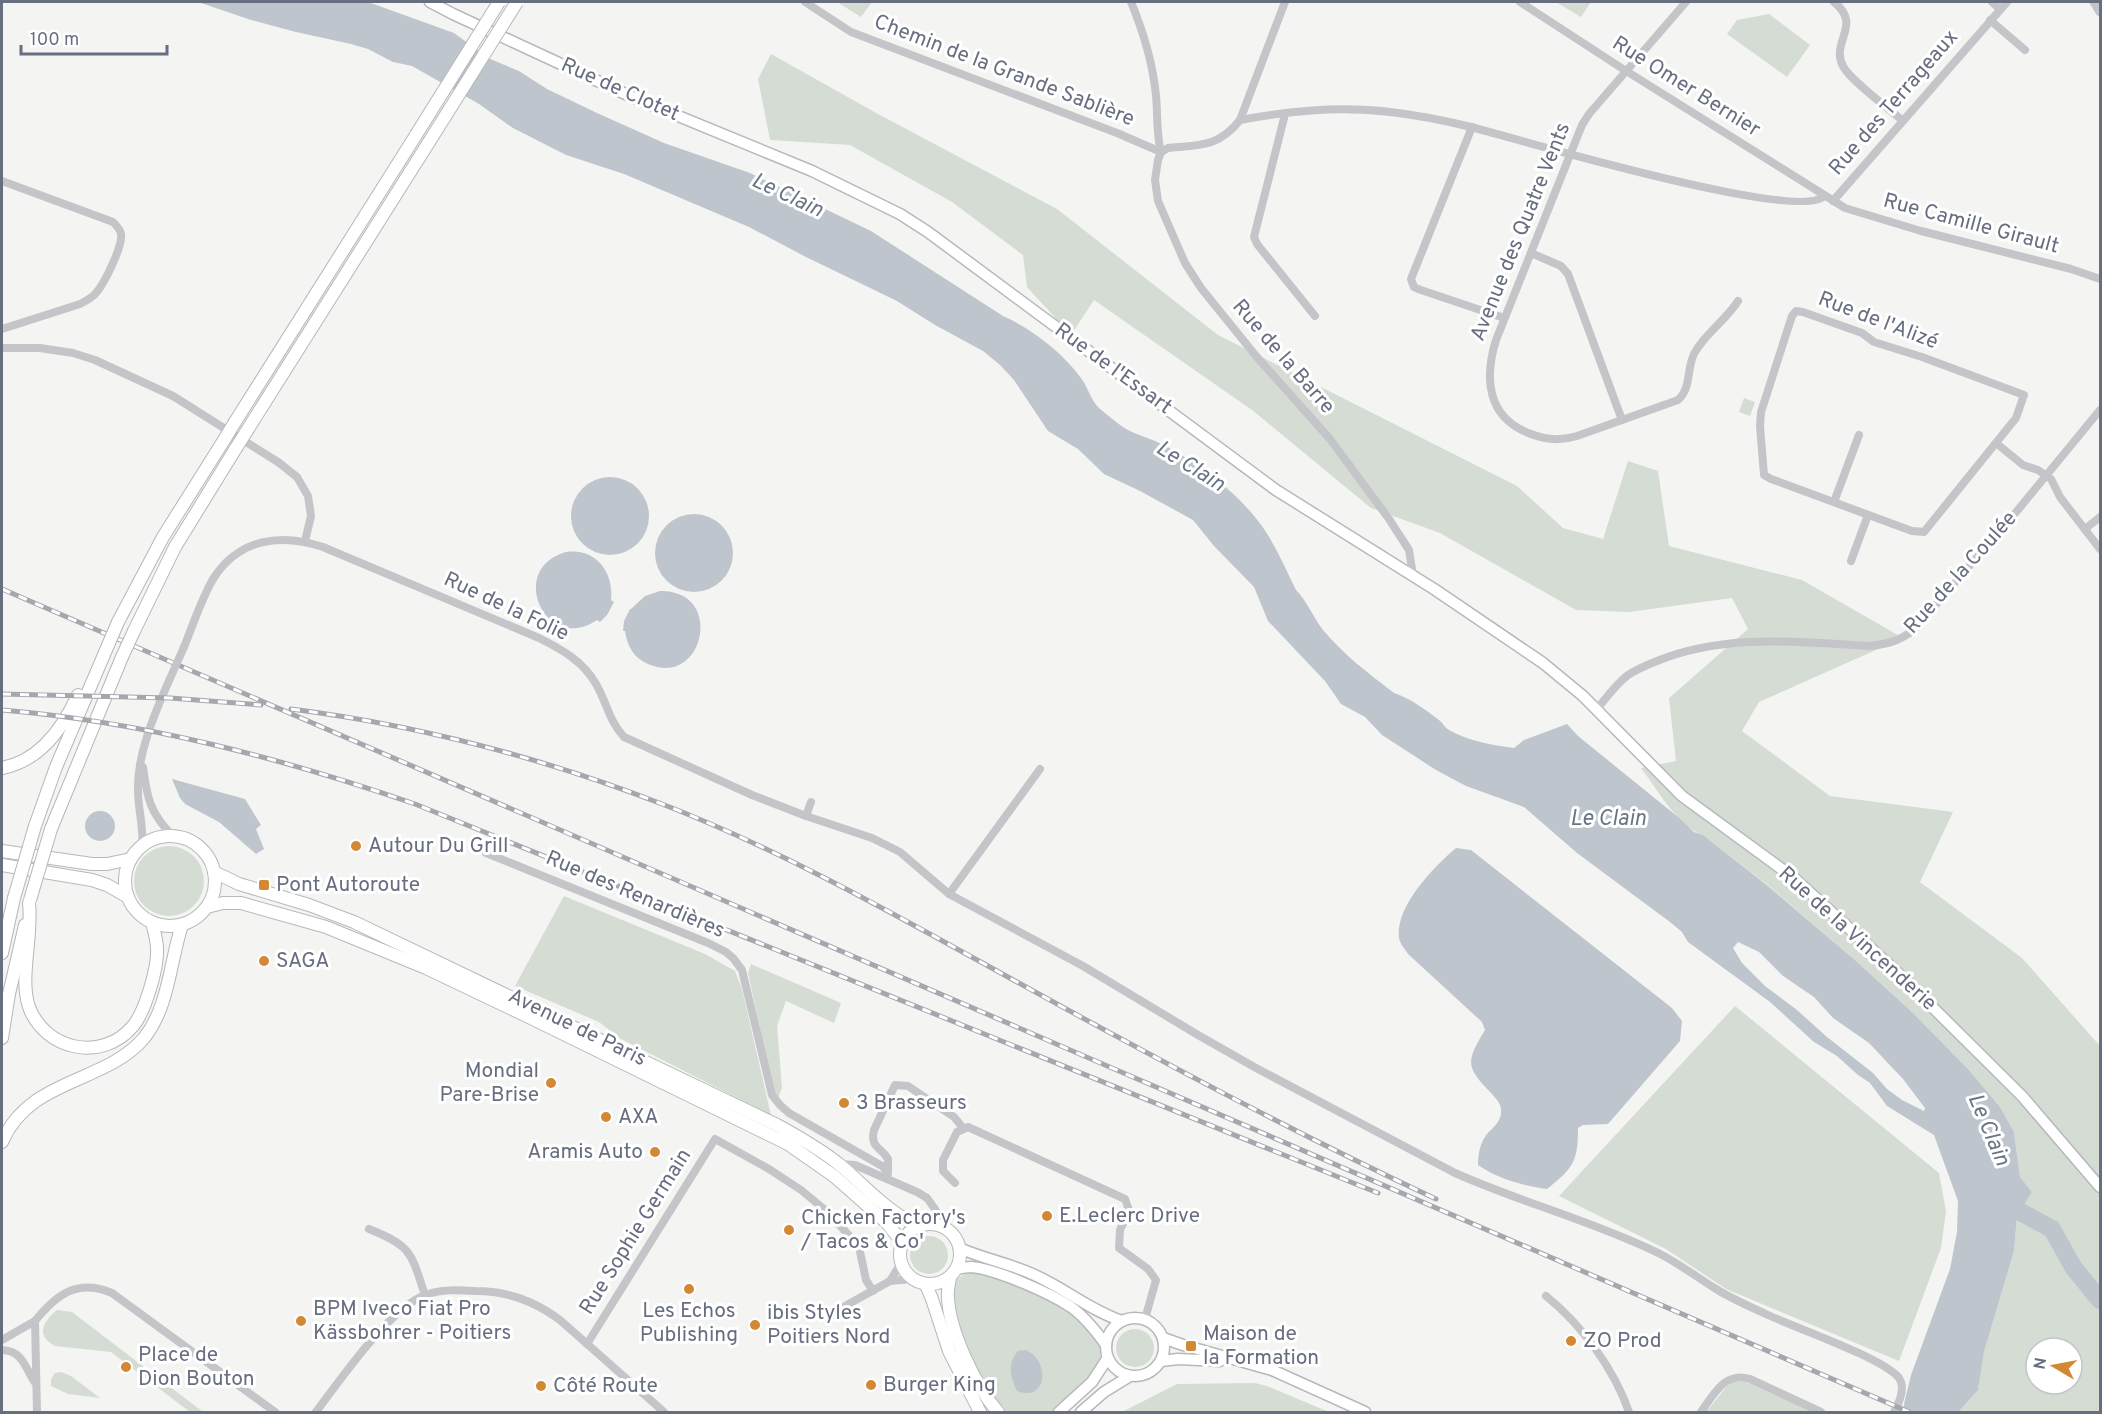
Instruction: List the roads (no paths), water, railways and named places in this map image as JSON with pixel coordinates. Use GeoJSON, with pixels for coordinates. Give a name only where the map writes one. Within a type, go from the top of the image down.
{"type":"FeatureCollection","features":[{"type":"Feature","properties":{"kind":"main road","name":"Rue de Clotet"},"geometry":{"type":"LineString","coordinates":[[430,2],[632,97],[812,171]]}},
{"type":"Feature","properties":{"kind":"main road"},"geometry":{"type":"LineString","coordinates":[[2,953],[14,898],[35,826],[56,767],[118,622],[163,537],[499,2]]}},
{"type":"Feature","properties":{"kind":"main road"},"geometry":{"type":"LineString","coordinates":[[2,1038],[9,994],[30,902],[51,829],[122,657],[175,547],[517,2]]}},
{"type":"Feature","properties":{"kind":"main road","name":"Rue de l'Essart"},"geometry":{"type":"LineString","coordinates":[[812,171],[900,214],[928,232],[1276,490],[1410,574]]}},
{"type":"Feature","properties":{"kind":"main road"},"geometry":{"type":"LineString","coordinates":[[1410,574],[1543,663],[1597,709]]}},
{"type":"Feature","properties":{"kind":"main road"},"geometry":{"type":"LineString","coordinates":[[2,768],[10,767],[43,748],[58,731],[90,670],[105,652]]}},
{"type":"Feature","properties":{"kind":"main road","name":"Rue de la Vincenderie"},"geometry":{"type":"LineString","coordinates":[[1597,709],[1682,795],[1794,878],[1898,972],[2022,1096],[2100,1187]]}},
{"type":"Feature","properties":{"kind":"main road"},"geometry":{"type":"LineString","coordinates":[[174,837],[187,840],[204,852],[210,860],[215,884],[213,896],[207,907],[192,921],[171,926],[152,922],[137,911],[128,897],[126,877],[131,859],[142,846],[160,838],[174,837]]}},
{"type":"Feature","properties":{"kind":"main road"},"geometry":{"type":"LineString","coordinates":[[2,851],[92,864],[107,864],[131,859]]}},
{"type":"Feature","properties":{"kind":"main road"},"geometry":{"type":"LineString","coordinates":[[2,865],[92,880],[107,885],[128,897]]}},
{"type":"Feature","properties":{"kind":"main road","name":"Avenue de Paris"},"geometry":{"type":"LineString","coordinates":[[214,872],[239,884],[328,911],[429,957],[777,1125],[810,1143],[899,1216],[917,1225]]}},
{"type":"Feature","properties":{"kind":"main road"},"geometry":{"type":"LineString","coordinates":[[30,902],[32,922],[25,986],[29,1006],[45,1032],[64,1044],[75,1047],[95,1048],[113,1042],[132,1028],[138,1019],[144,1008],[157,954],[152,922]]}},
{"type":"Feature","properties":{"kind":"main road","name":"Avenue de Paris"},"geometry":{"type":"LineString","coordinates":[[207,907],[223,903],[241,903],[326,927],[426,968],[533,1019],[788,1144],[841,1182],[886,1222],[902,1242]]}},
{"type":"Feature","properties":{"kind":"main road"},"geometry":{"type":"LineString","coordinates":[[2,1142],[17,1118],[38,1100],[66,1083],[127,1053],[143,1038],[159,1011],[182,925]]}},
{"type":"Feature","properties":{"kind":"main road"},"geometry":{"type":"LineString","coordinates":[[998,1413],[982,1391],[965,1357],[952,1322],[948,1297],[953,1273],[960,1259],[959,1248],[954,1236],[944,1226],[931,1223],[917,1225],[902,1242],[900,1253],[904,1272],[912,1279],[926,1285],[938,1284],[953,1273],[971,1267],[986,1270],[1021,1283],[1071,1308],[1086,1321],[1106,1345]]}},
{"type":"Feature","properties":{"kind":"main road"},"geometry":{"type":"LineString","coordinates":[[959,1248],[1029,1272],[1110,1317],[1122,1321]]}},
{"type":"Feature","properties":{"kind":"main road"},"geometry":{"type":"LineString","coordinates":[[926,1285],[949,1351],[980,1413]]}},
{"type":"Feature","properties":{"kind":"main road"},"geometry":{"type":"LineString","coordinates":[[1059,1413],[1092,1382],[1107,1359],[1106,1345],[1110,1330],[1122,1321],[1132,1318],[1144,1319],[1156,1326],[1163,1338],[1164,1349],[1161,1362],[1153,1371],[1142,1376],[1130,1376],[1117,1370],[1107,1359]]}},
{"type":"Feature","properties":{"kind":"main road"},"geometry":{"type":"LineString","coordinates":[[1163,1338],[1296,1380],[1365,1413]]}},
{"type":"Feature","properties":{"kind":"main road"},"geometry":{"type":"LineString","coordinates":[[1161,1362],[1198,1359],[1253,1365]]}},
{"type":"Feature","properties":{"kind":"main road"},"geometry":{"type":"LineString","coordinates":[[1081,1413],[1104,1392],[1130,1376]]}},
{"type":"Feature","properties":{"kind":"street","name":"Chemin de la Grande Sablière"},"geometry":{"type":"LineString","coordinates":[[805,2],[851,32],[1118,133],[1161,152]]}},
{"type":"Feature","properties":{"kind":"street","name":"Rue de la Barre"},"geometry":{"type":"LineString","coordinates":[[1131,2],[1152,68],[1156,94],[1158,140],[1161,152],[1155,180],[1158,201],[1191,271],[1201,288],[1256,356],[1330,439],[1389,519],[1409,550],[1412,569],[1410,574]]}},
{"type":"Feature","properties":{"kind":"street"},"geometry":{"type":"LineString","coordinates":[[1161,152],[1168,148],[1212,143],[1223,138],[1240,120],[1285,2]]}},
{"type":"Feature","properties":{"kind":"street","name":"Rue Omer Bernier"},"geometry":{"type":"LineString","coordinates":[[1520,2],[1833,201]]}},
{"type":"Feature","properties":{"kind":"street","name":"Avenue des Quatre Vents"},"geometry":{"type":"LineString","coordinates":[[1686,2],[1588,114],[1491,355],[1489,370],[1495,404],[1505,419],[1524,432],[1555,440],[1570,438],[1680,399],[1685,390],[1696,351],[1738,301]]}},
{"type":"Feature","properties":{"kind":"street"},"geometry":{"type":"LineString","coordinates":[[1834,2],[1843,10],[1846,18],[1846,32],[1840,52],[1844,69],[1902,120]]}},
{"type":"Feature","properties":{"kind":"street"},"geometry":{"type":"LineString","coordinates":[[1992,2],[2000,9]]}},
{"type":"Feature","properties":{"kind":"street","name":"Rue des Terrageaux"},"geometry":{"type":"LineString","coordinates":[[1833,201],[2007,2]]}},
{"type":"Feature","properties":{"kind":"street"},"geometry":{"type":"LineString","coordinates":[[2094,2],[2100,12]]}},
{"type":"Feature","properties":{"kind":"street"},"geometry":{"type":"LineString","coordinates":[[1990,20],[2025,50]]}},
{"type":"Feature","properties":{"kind":"street"},"geometry":{"type":"LineString","coordinates":[[1240,120],[1335,110],[1382,111],[1472,127],[1647,174],[1767,199],[1806,202],[1820,200],[1824,196]]}},
{"type":"Feature","properties":{"kind":"street"},"geometry":{"type":"LineString","coordinates":[[1285,114],[1254,237],[1257,244],[1315,316]]}},
{"type":"Feature","properties":{"kind":"street"},"geometry":{"type":"LineString","coordinates":[[1472,127],[1411,279],[1414,287],[1418,289],[1504,318]]}},
{"type":"Feature","properties":{"kind":"street"},"geometry":{"type":"LineString","coordinates":[[2,180],[113,222],[119,229],[121,237],[118,251],[101,285],[91,298],[80,304],[2,329]]}},
{"type":"Feature","properties":{"kind":"street","name":"Rue Camille Girault"},"geometry":{"type":"LineString","coordinates":[[1833,201],[1845,208],[1921,231],[2071,269],[2100,279]]}},
{"type":"Feature","properties":{"kind":"street"},"geometry":{"type":"LineString","coordinates":[[1531,253],[1556,263],[1568,274],[1622,420]]}},
{"type":"Feature","properties":{"kind":"street","name":"Rue de l'Alizé"},"geometry":{"type":"LineString","coordinates":[[1796,311],[1803,312],[1862,333],[1883,345],[2022,393],[2024,398],[2017,416],[1996,443],[1924,532],[1912,531],[1767,478],[1763,469],[1761,412],[1792,316],[1796,311]]}},
{"type":"Feature","properties":{"kind":"street"},"geometry":{"type":"LineString","coordinates":[[2,348],[40,348],[74,353],[95,360],[173,396],[268,455],[297,477],[308,496],[311,516],[305,541]]}},
{"type":"Feature","properties":{"kind":"street","name":"Rue de la Coulée"},"geometry":{"type":"LineString","coordinates":[[1597,709],[1622,680],[1639,669],[1671,655],[1743,640],[1870,645],[1889,644],[1903,638],[1914,630],[2047,476],[2100,410]]}},
{"type":"Feature","properties":{"kind":"street"},"geometry":{"type":"LineString","coordinates":[[1834,502],[1859,435]]}},
{"type":"Feature","properties":{"kind":"street"},"geometry":{"type":"LineString","coordinates":[[1996,443],[2023,465],[2047,476],[2100,549]]}},
{"type":"Feature","properties":{"kind":"street"},"geometry":{"type":"LineString","coordinates":[[1851,561],[1868,515]]}},
{"type":"Feature","properties":{"kind":"street"},"geometry":{"type":"LineString","coordinates":[[2085,530],[2100,518]]}},
{"type":"Feature","properties":{"kind":"street","name":"Rue de la Folie"},"geometry":{"type":"LineString","coordinates":[[142,846],[138,791],[148,732],[214,578],[230,560],[248,548],[268,540],[305,541],[343,554],[562,650],[582,665],[596,684],[614,726],[624,738],[785,808],[872,838],[900,852],[950,894],[1083,966],[1256,1068],[1455,1173],[1486,1187],[1654,1250],[1726,1295],[1870,1359],[1895,1374],[1900,1380],[1900,1400],[1894,1413]]}},
{"type":"Feature","properties":{"kind":"street","name":"Rue de la Folie"},"geometry":{"type":"LineString","coordinates":[[142,760],[151,807],[163,826],[174,837]]}},
{"type":"Feature","properties":{"kind":"street"},"geometry":{"type":"LineString","coordinates":[[950,894],[1040,770]]}},
{"type":"Feature","properties":{"kind":"street"},"geometry":{"type":"LineString","coordinates":[[806,816],[811,802]]}},
{"type":"Feature","properties":{"kind":"street","name":"Rue des Renardières"},"geometry":{"type":"LineString","coordinates":[[486,853],[708,943],[733,958],[744,976],[772,1095],[780,1106],[807,1124],[878,1163],[887,1175]]}},
{"type":"Feature","properties":{"kind":"street"},"geometry":{"type":"LineString","coordinates":[[887,1175],[888,1159],[875,1146],[873,1136],[895,1085],[908,1086],[954,1117],[963,1128]]}},
{"type":"Feature","properties":{"kind":"street"},"geometry":{"type":"LineString","coordinates":[[956,1183],[947,1177],[942,1166],[957,1132],[963,1128],[973,1129],[1125,1199],[1129,1210],[1120,1230],[1119,1248],[1143,1265],[1156,1280],[1144,1319]]}},
{"type":"Feature","properties":{"kind":"street","name":"Rue Sophie Germain"},"geometry":{"type":"LineString","coordinates":[[586,1344],[715,1139],[769,1168],[830,1214],[859,1247],[866,1280],[873,1292]]}},
{"type":"Feature","properties":{"kind":"street","name":"Rue des Renardières"},"geometry":{"type":"LineString","coordinates":[[838,1164],[887,1175],[927,1198],[944,1226]]}},
{"type":"Feature","properties":{"kind":"street"},"geometry":{"type":"LineString","coordinates":[[369,1229],[402,1244],[415,1264],[425,1295]]}},
{"type":"Feature","properties":{"kind":"street"},"geometry":{"type":"LineString","coordinates":[[828,1315],[890,1281],[901,1263]]}},
{"type":"Feature","properties":{"kind":"street"},"geometry":{"type":"LineString","coordinates":[[890,1281],[912,1279]]}},
{"type":"Feature","properties":{"kind":"street"},"geometry":{"type":"LineString","coordinates":[[2,1340],[35,1322],[53,1301],[64,1293],[76,1288],[101,1288],[112,1293],[275,1413]]}},
{"type":"Feature","properties":{"kind":"street"},"geometry":{"type":"LineString","coordinates":[[316,1413],[388,1322],[404,1307],[425,1295],[454,1290],[488,1291],[520,1297],[542,1307],[560,1320],[663,1413]]}},
{"type":"Feature","properties":{"kind":"street"},"geometry":{"type":"LineString","coordinates":[[1546,1296],[1578,1327],[1598,1355],[1614,1380],[1629,1413]]}},
{"type":"Feature","properties":{"kind":"street"},"geometry":{"type":"LineString","coordinates":[[35,1322],[37,1413]]}},
{"type":"Feature","properties":{"kind":"street"},"geometry":{"type":"LineString","coordinates":[[2,1350],[19,1355],[28,1374],[37,1385]]}},
{"type":"Feature","properties":{"kind":"street"},"geometry":{"type":"LineString","coordinates":[[1701,1413],[1723,1384],[1738,1376],[1750,1379],[1821,1413]]}},
{"type":"Feature","properties":{"kind":"water","name":"Le Clain"},"geometry":{"type":"Polygon","coordinates":[[[198,2],[368,2],[454,33],[488,58],[519,71],[547,89],[597,113],[664,143],[750,173],[871,231],[1035,334],[1056,350],[1073,368],[1097,406],[1111,418],[1130,431],[1184,457],[1210,474],[1234,494],[1264,529],[1296,590],[1323,630],[1348,656],[1394,693],[1418,705],[1456,734],[1497,745],[1514,748],[1524,740],[1567,724],[1578,736],[1694,832],[1703,835],[1768,886],[1856,961],[1912,1012],[1969,1070],[2000,1107],[2014,1132],[2020,1177],[2032,1192],[2017,1217],[2014,1251],[1984,1352],[1978,1390],[1958,1412],[1902,1412],[1911,1375],[1950,1269],[1957,1232],[1958,1201],[1934,1135],[1887,1106],[1870,1083],[1837,1056],[1814,1042],[1770,1002],[1688,942],[1682,932],[1670,922],[1577,853],[1524,807],[1466,786],[1436,770],[1382,735],[1365,717],[1341,704],[1325,681],[1268,621],[1254,587],[1214,546],[1193,520],[1104,474],[1078,449],[1048,431],[1014,380],[983,351],[897,301],[749,227],[624,174],[566,155],[513,128],[479,104],[412,66],[393,62],[368,49],[351,44],[251,20],[198,2]],[[1738,942],[1733,948],[1742,963],[1765,986],[1873,1073],[1887,1089],[1924,1111],[1925,1108],[1903,1079],[1869,1043],[1833,1018],[1814,997],[1783,976],[1759,952],[1738,942]]]}},
{"type":"Feature","properties":{"kind":"water"},"geometry":{"type":"Polygon","coordinates":[[[610,477],[625,480],[638,488],[646,501],[649,516],[646,531],[638,544],[625,552],[610,555],[595,552],[582,544],[574,531],[571,516],[574,501],[582,488],[595,480],[610,477]]]}},
{"type":"Feature","properties":{"kind":"water"},"geometry":{"type":"Polygon","coordinates":[[[694,514],[709,517],[721,526],[730,538],[733,553],[730,568],[721,580],[709,589],[694,592],[679,589],[667,580],[658,568],[655,553],[658,538],[667,526],[679,517],[694,514]]]}},
{"type":"Feature","properties":{"kind":"water"},"geometry":{"type":"Polygon","coordinates":[[[566,552],[586,554],[594,558],[606,571],[611,600],[614,602],[600,622],[597,620],[579,628],[562,627],[549,618],[540,606],[536,590],[538,575],[548,561],[566,552]]]}},
{"type":"Feature","properties":{"kind":"water"},"geometry":{"type":"Polygon","coordinates":[[[660,591],[681,595],[694,606],[700,620],[700,636],[694,652],[683,663],[667,668],[648,664],[639,658],[632,651],[625,631],[623,631],[624,621],[630,609],[645,596],[660,591]]]}},
{"type":"Feature","properties":{"kind":"water"},"geometry":{"type":"Polygon","coordinates":[[[172,779],[245,799],[261,825],[256,829],[264,849],[256,854],[219,822],[185,804],[172,779]]]}},
{"type":"Feature","properties":{"kind":"water"},"geometry":{"type":"Polygon","coordinates":[[[100,811],[111,815],[115,826],[111,837],[100,841],[89,837],[85,826],[89,815],[100,811]]]}},
{"type":"Feature","properties":{"kind":"water"},"geometry":{"type":"Polygon","coordinates":[[[1456,848],[1471,850],[1672,1008],[1682,1021],[1680,1041],[1608,1124],[1583,1125],[1578,1128],[1577,1149],[1572,1163],[1563,1175],[1547,1189],[1511,1181],[1478,1165],[1483,1141],[1499,1121],[1501,1114],[1499,1103],[1477,1077],[1471,1064],[1474,1050],[1485,1030],[1482,1022],[1408,954],[1399,938],[1399,926],[1409,900],[1427,876],[1456,848]]]}},
{"type":"Feature","properties":{"kind":"water"},"geometry":{"type":"Polygon","coordinates":[[[1026,1350],[1034,1355],[1042,1371],[1040,1386],[1035,1391],[1027,1393],[1017,1391],[1011,1371],[1012,1360],[1018,1351],[1026,1350]]]}},
{"type":"Feature","properties":{"kind":"waterway"},"geometry":{"type":"LineString","coordinates":[[2000,1201],[2052,1229],[2073,1267],[2100,1300]]}},
{"type":"Feature","properties":{"kind":"railway"},"geometry":{"type":"LineString","coordinates":[[2,589],[1909,1412]]}},
{"type":"Feature","properties":{"kind":"railway"},"geometry":{"type":"LineString","coordinates":[[2,694],[170,698],[261,705]]}},
{"type":"Feature","properties":{"kind":"railway"},"geometry":{"type":"LineString","coordinates":[[291,709],[385,724],[479,745],[617,787],[708,823],[842,887],[1225,1094],[1436,1199]]}},
{"type":"Feature","properties":{"kind":"railway"},"geometry":{"type":"LineString","coordinates":[[2,710],[108,723],[212,744],[365,787],[415,804],[1378,1193]]}},
{"type":"Feature","properties":{"kind":"place","name":"Autour Du Grill"},"geometry":{"type":"Point","coordinates":[356,846]}},
{"type":"Feature","properties":{"kind":"place","name":"Pont Autoroute"},"geometry":{"type":"Point","coordinates":[264,885]}},
{"type":"Feature","properties":{"kind":"place","name":"SAGA"},"geometry":{"type":"Point","coordinates":[264,961]}},
{"type":"Feature","properties":{"kind":"place","name":"Mondial Pare-Brise"},"geometry":{"type":"Point","coordinates":[551,1083]}},
{"type":"Feature","properties":{"kind":"place","name":"3 Brasseurs"},"geometry":{"type":"Point","coordinates":[844,1103]}},
{"type":"Feature","properties":{"kind":"place","name":"AXA"},"geometry":{"type":"Point","coordinates":[606,1117]}},
{"type":"Feature","properties":{"kind":"place","name":"Aramis Auto"},"geometry":{"type":"Point","coordinates":[655,1152]}},
{"type":"Feature","properties":{"kind":"place","name":"E.Leclerc Drive"},"geometry":{"type":"Point","coordinates":[1047,1216]}},
{"type":"Feature","properties":{"kind":"place","name":"Chicken Factory's / Tacos & Co'"},"geometry":{"type":"Point","coordinates":[789,1230]}},
{"type":"Feature","properties":{"kind":"place","name":"Les Echos Publishing"},"geometry":{"type":"Point","coordinates":[689,1289]}},
{"type":"Feature","properties":{"kind":"place","name":"BPM Iveco Fiat Pro Kässbohrer - Poitiers"},"geometry":{"type":"Point","coordinates":[301,1321]}},
{"type":"Feature","properties":{"kind":"place","name":"ibis Styles Poitiers Nord"},"geometry":{"type":"Point","coordinates":[755,1325]}},
{"type":"Feature","properties":{"kind":"place","name":"ZO Prod"},"geometry":{"type":"Point","coordinates":[1571,1341]}},
{"type":"Feature","properties":{"kind":"place","name":"Maison de la Formation"},"geometry":{"type":"Point","coordinates":[1191,1346]}},
{"type":"Feature","properties":{"kind":"place","name":"Place de Dion Bouton"},"geometry":{"type":"Point","coordinates":[126,1367]}},
{"type":"Feature","properties":{"kind":"place","name":"Burger King"},"geometry":{"type":"Point","coordinates":[871,1385]}},
{"type":"Feature","properties":{"kind":"place","name":"Côté Route"},"geometry":{"type":"Point","coordinates":[541,1386]}}]}
